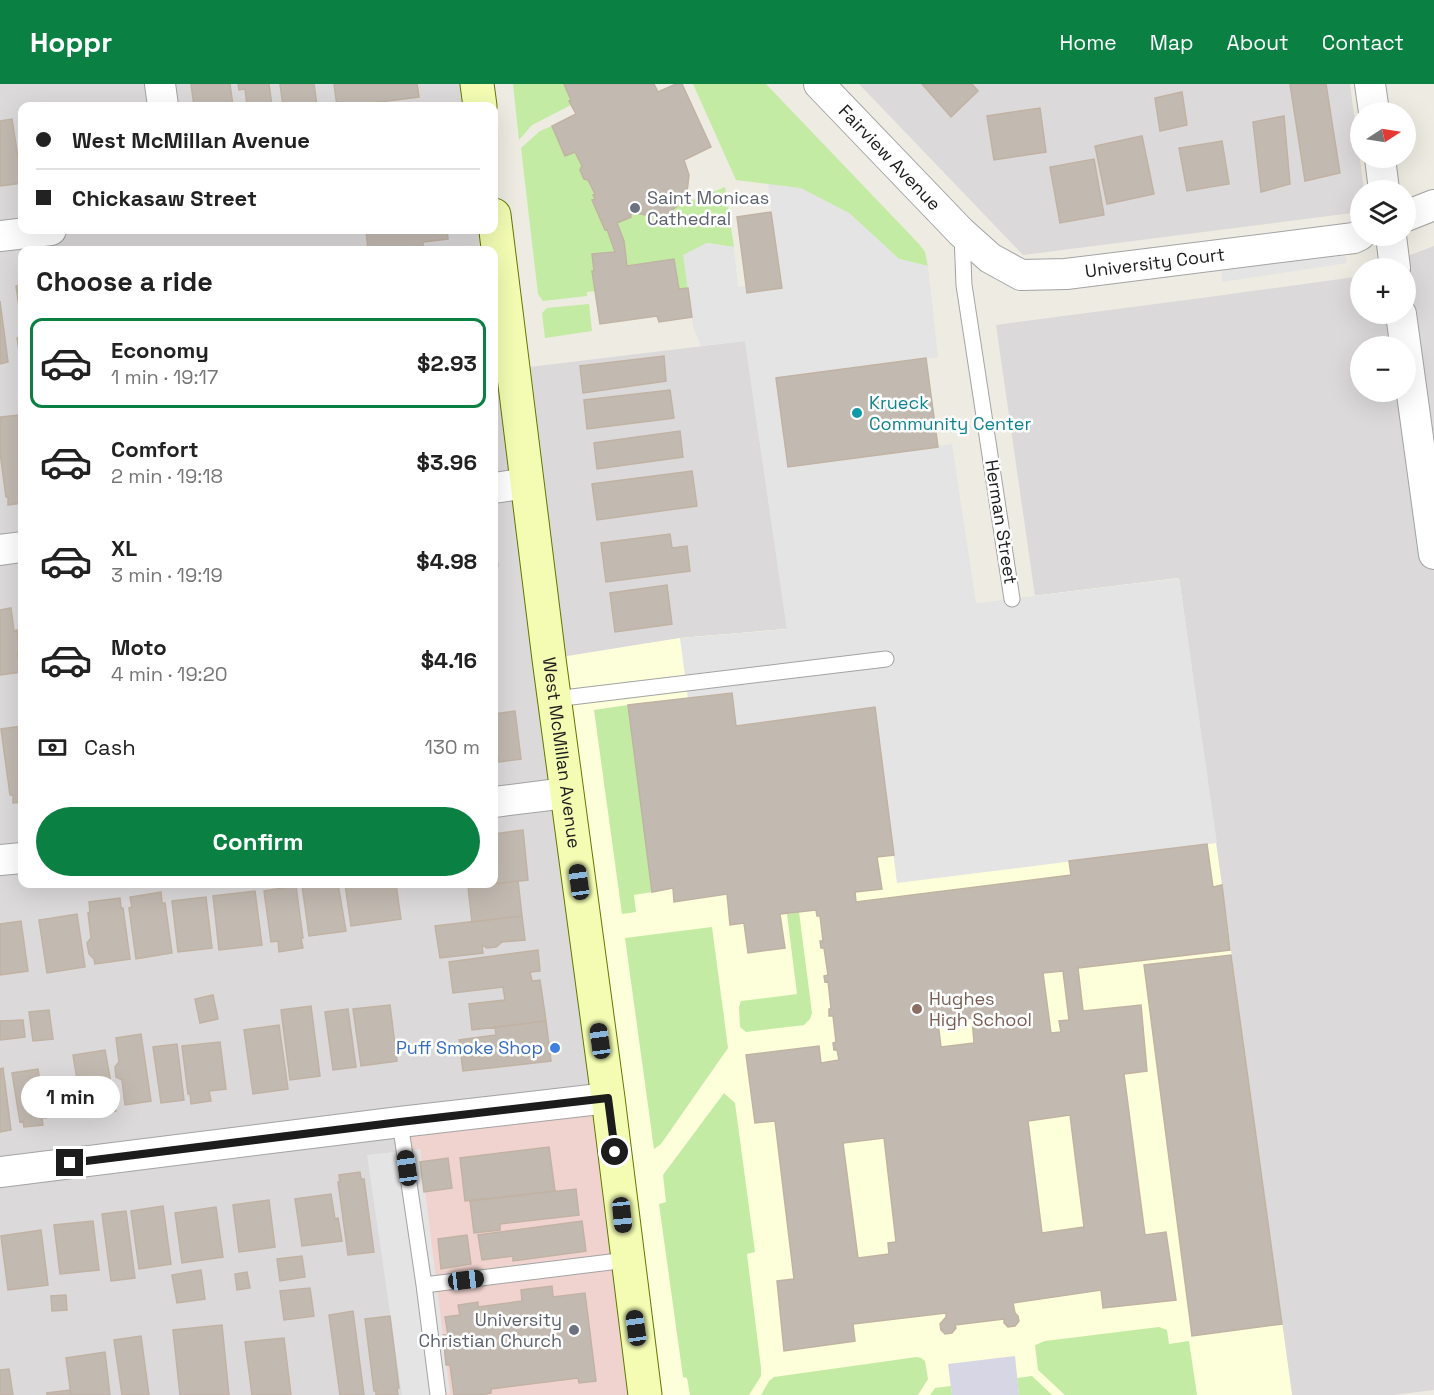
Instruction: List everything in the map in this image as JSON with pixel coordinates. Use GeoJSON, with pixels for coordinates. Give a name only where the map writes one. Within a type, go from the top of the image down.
{"type":"FeatureCollection","features":[{"type":"Feature","properties":{"kind":"main road"},"geometry":{"type":"LineString","coordinates":[[477,84],[479,102]]}},
{"type":"Feature","properties":{"kind":"main road","name":"West McMillan Avenue"},"geometry":{"type":"LineString","coordinates":[[498,247],[566,793],[608,1098],[645,1395]]}},
{"type":"Feature","properties":{"kind":"street"},"geometry":{"type":"LineString","coordinates":[[160,84],[162,102]]}},
{"type":"Feature","properties":{"kind":"street","name":"Fairview Avenue"},"geometry":{"type":"LineString","coordinates":[[819,84],[962,232]]}},
{"type":"Feature","properties":{"kind":"street"},"geometry":{"type":"LineString","coordinates":[[1370,84],[1373,102]]}},
{"type":"Feature","properties":{"kind":"street"},"geometry":{"type":"LineString","coordinates":[[1416,212],[1434,205]]}},
{"type":"Feature","properties":{"kind":"street","name":"University Court"},"geometry":{"type":"LineString","coordinates":[[962,232],[990,258],[1021,275],[1065,274],[1350,238]]}},
{"type":"Feature","properties":{"kind":"street"},"geometry":{"type":"LineString","coordinates":[[0,236],[18,234]]}},
{"type":"Feature","properties":{"kind":"street"},"geometry":{"type":"LineString","coordinates":[[1402,324],[1434,554]]}},
{"type":"Feature","properties":{"kind":"street"},"geometry":{"type":"LineString","coordinates":[[498,487],[528,483]]}},
{"type":"Feature","properties":{"kind":"street"},"geometry":{"type":"LineString","coordinates":[[0,550],[18,548]]}},
{"type":"Feature","properties":{"kind":"street"},"geometry":{"type":"LineString","coordinates":[[498,802],[566,793]]}},
{"type":"Feature","properties":{"kind":"street"},"geometry":{"type":"LineString","coordinates":[[0,860],[18,858]]}},
{"type":"Feature","properties":{"kind":"street"},"geometry":{"type":"LineString","coordinates":[[0,1172],[608,1098]]}},
{"type":"Feature","properties":{"kind":"lane","name":"Herman Street"},"geometry":{"type":"LineString","coordinates":[[962,232],[964,285],[1012,599]]}},
{"type":"Feature","properties":{"kind":"lane"},"geometry":{"type":"LineString","coordinates":[[555,699],[886,660]]}},
{"type":"Feature","properties":{"kind":"lane"},"geometry":{"type":"LineString","coordinates":[[400,1122],[438,1395]]}},
{"type":"Feature","properties":{"kind":"lane"},"geometry":{"type":"LineString","coordinates":[[424,1284],[627,1260]]}},
{"type":"Feature","properties":{"kind":"shaded area"},"geometry":{"type":"Polygon","coordinates":[[[0,84],[477,84],[479,102],[18,102],[18,234],[495,234],[496,246],[18,246],[18,888],[498,888],[498,259],[513,369],[745,341],[787,629],[680,638],[549,659],[608,1098],[438,1395],[0,1395],[0,84]]]}},
{"type":"Feature","properties":{"kind":"shaded area"},"geometry":{"type":"Polygon","coordinates":[[[859,84],[1350,84],[1352,102],[1350,102],[1350,168],[1361,168],[1363,180],[1350,180],[1350,213],[1023,255],[859,84]]]}},
{"type":"Feature","properties":{"kind":"shaded area"},"geometry":{"type":"Polygon","coordinates":[[[768,184],[801,188],[849,213],[899,259],[928,266],[938,357],[776,378],[788,466],[952,444],[976,603],[1179,578],[1217,843],[897,883],[875,708],[736,726],[731,693],[688,699],[680,638],[787,629],[745,341],[701,346],[693,327],[683,255],[707,243],[734,247],[738,287],[746,286],[747,293],[781,288],[768,184]]]}},
{"type":"Feature","properties":{"kind":"shaded area"},"geometry":{"type":"Polygon","coordinates":[[[1434,246],[1434,1390],[1392,1395],[1292,1395],[1178,578],[1035,596],[996,325],[1350,278],[1350,324],[1416,324],[1416,258],[1402,258],[1434,246]]]}},
{"type":"Feature","properties":{"kind":"shaded area"},"geometry":{"type":"Polygon","coordinates":[[[1345,252],[1347,263],[1222,282],[1222,271],[1345,252]]]}},
{"type":"Feature","properties":{"kind":"shaded area","name":"Hughes High School"},"geometry":{"type":"Polygon","coordinates":[[[1179,578],[1292,1395],[645,1395],[549,659],[680,638],[787,629],[1179,578]]]}},
{"type":"Feature","properties":{"kind":"shaded area"},"geometry":{"type":"Polygon","coordinates":[[[608,1098],[645,1395],[438,1395],[400,1122],[608,1098]]]}},
{"type":"Feature","properties":{"kind":"shaded area"},"geometry":{"type":"Polygon","coordinates":[[[420,1149],[450,1393],[402,1395],[367,1155],[420,1149]]]}},
{"type":"Feature","properties":{"kind":"shaded area"},"geometry":{"type":"Polygon","coordinates":[[[1015,1356],[1019,1395],[952,1395],[948,1364],[1015,1356]]]}},
{"type":"Feature","properties":{"kind":"green space"},"geometry":{"type":"Polygon","coordinates":[[[513,84],[564,84],[571,105],[532,125],[519,140],[513,84]]]}},
{"type":"Feature","properties":{"kind":"green space"},"geometry":{"type":"Polygon","coordinates":[[[693,84],[766,84],[919,244],[925,252],[928,266],[899,259],[849,213],[768,184],[736,180],[693,84]]]}},
{"type":"Feature","properties":{"kind":"green space"},"geometry":{"type":"Polygon","coordinates":[[[552,126],[565,156],[575,152],[582,166],[580,170],[595,194],[593,195],[605,230],[607,229],[615,252],[592,254],[595,291],[587,292],[587,296],[543,301],[538,294],[521,148],[540,131],[552,126]]]}},
{"type":"Feature","properties":{"kind":"green space"},"geometry":{"type":"Polygon","coordinates":[[[725,187],[734,247],[707,243],[684,255],[688,288],[679,289],[674,259],[627,266],[624,241],[617,223],[636,213],[650,216],[667,214],[681,203],[725,187]]]}},
{"type":"Feature","properties":{"kind":"green space"},"geometry":{"type":"Polygon","coordinates":[[[589,304],[592,331],[545,338],[542,313],[547,308],[589,304]]]}},
{"type":"Feature","properties":{"kind":"green space"},"geometry":{"type":"Polygon","coordinates":[[[628,705],[652,892],[634,895],[636,912],[622,914],[594,710],[628,705]]]}},
{"type":"Feature","properties":{"kind":"green space"},"geometry":{"type":"Polygon","coordinates":[[[799,912],[812,1013],[810,1019],[804,1025],[746,1032],[740,1027],[741,1001],[797,994],[787,914],[799,912]]]}},
{"type":"Feature","properties":{"kind":"green space"},"geometry":{"type":"Polygon","coordinates":[[[712,927],[728,1048],[661,1144],[654,1149],[625,938],[712,927]]]}},
{"type":"Feature","properties":{"kind":"green space"},"geometry":{"type":"Polygon","coordinates":[[[724,1093],[735,1103],[755,1252],[747,1254],[761,1376],[749,1395],[690,1395],[687,1378],[683,1377],[659,1204],[666,1202],[663,1175],[724,1093]]]}},
{"type":"Feature","properties":{"kind":"green space"},"geometry":{"type":"Polygon","coordinates":[[[1159,1327],[1167,1330],[1169,1344],[1189,1341],[1197,1395],[1065,1395],[1038,1370],[1035,1345],[1045,1341],[1159,1327]]]}},
{"type":"Feature","properties":{"kind":"green space"},"geometry":{"type":"Polygon","coordinates":[[[917,1357],[925,1361],[928,1379],[918,1395],[761,1395],[774,1377],[917,1357]]]}},
{"type":"Feature","properties":{"kind":"green space"},"geometry":{"type":"Polygon","coordinates":[[[1032,1376],[1052,1395],[1019,1395],[1017,1378],[1032,1376]]]}},
{"type":"Feature","properties":{"kind":"green space"},"geometry":{"type":"Polygon","coordinates":[[[951,1386],[952,1395],[930,1395],[935,1388],[951,1386]]]}},
{"type":"Feature","properties":{"kind":"building"},"geometry":{"type":"Polygon","coordinates":[[[191,84],[230,84],[232,102],[193,102],[191,84]]]}},
{"type":"Feature","properties":{"kind":"building"},"geometry":{"type":"Polygon","coordinates":[[[238,84],[269,84],[271,102],[247,102],[245,89],[239,90],[238,84]]]}},
{"type":"Feature","properties":{"kind":"building"},"geometry":{"type":"Polygon","coordinates":[[[280,84],[314,84],[316,102],[282,102],[280,84]]]}},
{"type":"Feature","properties":{"kind":"building"},"geometry":{"type":"Polygon","coordinates":[[[334,84],[417,84],[419,97],[380,102],[336,102],[334,84]]]}},
{"type":"Feature","properties":{"kind":"building","name":"Saint Monicas Cathedral"},"geometry":{"type":"Polygon","coordinates":[[[564,84],[654,84],[658,92],[676,84],[682,84],[711,147],[684,160],[689,175],[687,192],[681,203],[667,214],[650,216],[636,213],[617,223],[624,241],[627,266],[674,259],[679,289],[688,288],[692,317],[659,322],[657,316],[600,324],[592,271],[594,271],[592,254],[615,252],[607,229],[605,230],[592,200],[595,199],[593,195],[595,194],[588,180],[584,179],[580,170],[582,166],[575,152],[565,156],[552,126],[576,114],[564,84]]]}},
{"type":"Feature","properties":{"kind":"building"},"geometry":{"type":"Polygon","coordinates":[[[922,84],[972,84],[978,91],[951,117],[922,84]]]}},
{"type":"Feature","properties":{"kind":"building"},"geometry":{"type":"Polygon","coordinates":[[[1290,84],[1326,84],[1340,173],[1305,181],[1290,84]]]}},
{"type":"Feature","properties":{"kind":"building"},"geometry":{"type":"Polygon","coordinates":[[[1182,92],[1187,125],[1160,131],[1155,98],[1182,92]]]}},
{"type":"Feature","properties":{"kind":"building"},"geometry":{"type":"Polygon","coordinates":[[[1040,108],[1046,152],[994,160],[987,116],[1040,108]]]}},
{"type":"Feature","properties":{"kind":"building"},"geometry":{"type":"Polygon","coordinates":[[[1284,116],[1290,184],[1261,192],[1253,122],[1284,116]]]}},
{"type":"Feature","properties":{"kind":"building"},"geometry":{"type":"Polygon","coordinates":[[[12,119],[18,157],[18,184],[0,186],[0,121],[12,119]]]}},
{"type":"Feature","properties":{"kind":"building"},"geometry":{"type":"Polygon","coordinates":[[[1142,136],[1154,194],[1107,204],[1095,146],[1142,136]]]}},
{"type":"Feature","properties":{"kind":"building"},"geometry":{"type":"Polygon","coordinates":[[[1222,141],[1229,184],[1187,191],[1179,148],[1222,141]]]}},
{"type":"Feature","properties":{"kind":"building"},"geometry":{"type":"Polygon","coordinates":[[[1094,159],[1104,215],[1060,223],[1050,167],[1094,159]]]}},
{"type":"Feature","properties":{"kind":"building"},"geometry":{"type":"Polygon","coordinates":[[[771,212],[782,288],[747,293],[737,217],[771,212]]]}},
{"type":"Feature","properties":{"kind":"building"},"geometry":{"type":"Polygon","coordinates":[[[366,234],[447,234],[448,239],[423,242],[423,246],[368,246],[366,234]]]}},
{"type":"Feature","properties":{"kind":"building"},"geometry":{"type":"Polygon","coordinates":[[[0,301],[8,362],[0,364],[0,301]]]}},
{"type":"Feature","properties":{"kind":"building"},"geometry":{"type":"Polygon","coordinates":[[[664,356],[666,381],[583,393],[580,366],[664,356]]]}},
{"type":"Feature","properties":{"kind":"building","name":"Krueck Community Center"},"geometry":{"type":"Polygon","coordinates":[[[926,358],[938,447],[788,467],[776,378],[926,358]]]}},
{"type":"Feature","properties":{"kind":"building"},"geometry":{"type":"Polygon","coordinates":[[[670,390],[674,418],[587,429],[584,400],[670,390]]]}},
{"type":"Feature","properties":{"kind":"building"},"geometry":{"type":"Polygon","coordinates":[[[18,415],[18,504],[8,505],[8,497],[6,497],[0,452],[0,417],[18,415]]]}},
{"type":"Feature","properties":{"kind":"building"},"geometry":{"type":"Polygon","coordinates":[[[680,431],[683,457],[597,469],[594,443],[680,431]]]}},
{"type":"Feature","properties":{"kind":"building"},"geometry":{"type":"Polygon","coordinates":[[[692,471],[697,506],[597,520],[592,484],[692,471]]]}},
{"type":"Feature","properties":{"kind":"building"},"geometry":{"type":"Polygon","coordinates":[[[670,534],[672,548],[687,546],[690,571],[606,582],[601,543],[670,534]]]}},
{"type":"Feature","properties":{"kind":"building"},"geometry":{"type":"Polygon","coordinates":[[[667,585],[672,624],[615,632],[610,593],[667,585]]]}},
{"type":"Feature","properties":{"kind":"building"},"geometry":{"type":"Polygon","coordinates":[[[11,608],[14,631],[17,630],[18,637],[18,672],[0,675],[0,610],[11,608]]]}},
{"type":"Feature","properties":{"kind":"building","name":"Hughes High School"},"geometry":{"type":"Polygon","coordinates":[[[732,693],[736,726],[875,707],[894,855],[877,857],[882,889],[855,892],[856,902],[1071,875],[1069,861],[1207,844],[1213,887],[1222,885],[1230,950],[1078,968],[1083,1011],[1141,1005],[1147,1071],[1124,1074],[1145,1235],[1166,1232],[1176,1300],[1103,1308],[1101,1290],[1013,1303],[1019,1321],[1015,1326],[1008,1327],[1004,1319],[955,1325],[956,1328],[952,1333],[945,1334],[940,1324],[946,1317],[946,1313],[853,1324],[855,1341],[784,1351],[777,1281],[794,1279],[775,1121],[755,1123],[746,1055],[819,1046],[821,1063],[839,1060],[833,1043],[836,1042],[833,1016],[829,1016],[829,1009],[831,1009],[828,981],[825,982],[824,976],[828,975],[824,948],[821,948],[820,941],[823,941],[820,916],[817,916],[816,910],[780,914],[785,948],[748,953],[744,923],[730,925],[727,894],[674,902],[673,888],[652,892],[628,705],[732,693]],[[1063,971],[1043,973],[1051,1033],[1061,1032],[1059,1021],[1069,1020],[1063,971]],[[972,1018],[938,1022],[941,1047],[974,1043],[972,1018]],[[1070,1115],[1028,1121],[1042,1233],[1084,1227],[1070,1115]],[[884,1138],[843,1143],[858,1258],[889,1254],[888,1243],[896,1242],[884,1138]]]}},
{"type":"Feature","properties":{"kind":"building"},"geometry":{"type":"Polygon","coordinates":[[[515,711],[521,759],[499,762],[498,713],[515,711]]]}},
{"type":"Feature","properties":{"kind":"building"},"geometry":{"type":"Polygon","coordinates":[[[18,727],[18,802],[13,803],[13,795],[10,795],[1,729],[18,727]]]}},
{"type":"Feature","properties":{"kind":"building"},"geometry":{"type":"Polygon","coordinates":[[[523,830],[528,880],[498,884],[498,833],[523,830]]]}},
{"type":"Feature","properties":{"kind":"building"},"geometry":{"type":"Polygon","coordinates":[[[518,881],[522,916],[472,922],[468,888],[498,888],[498,883],[518,881]]]}},
{"type":"Feature","properties":{"kind":"building"},"geometry":{"type":"Polygon","coordinates":[[[296,888],[303,948],[279,952],[278,941],[271,942],[264,891],[296,888]]]}},
{"type":"Feature","properties":{"kind":"building"},"geometry":{"type":"Polygon","coordinates":[[[302,888],[339,888],[346,931],[309,936],[302,888]]]}},
{"type":"Feature","properties":{"kind":"building"},"geometry":{"type":"Polygon","coordinates":[[[346,888],[397,888],[401,919],[351,926],[346,888]]]}},
{"type":"Feature","properties":{"kind":"building"},"geometry":{"type":"Polygon","coordinates":[[[255,891],[262,945],[219,950],[213,896],[255,891]]]}},
{"type":"Feature","properties":{"kind":"building"},"geometry":{"type":"Polygon","coordinates":[[[161,892],[162,903],[165,903],[172,953],[136,959],[129,908],[132,907],[130,897],[161,892]]]}},
{"type":"Feature","properties":{"kind":"building"},"geometry":{"type":"Polygon","coordinates":[[[206,897],[212,948],[178,952],[172,901],[206,897]]]}},
{"type":"Feature","properties":{"kind":"building"},"geometry":{"type":"Polygon","coordinates":[[[120,898],[130,959],[95,964],[89,954],[87,943],[91,938],[89,902],[120,898]]]}},
{"type":"Feature","properties":{"kind":"building"},"geometry":{"type":"Polygon","coordinates":[[[77,914],[85,967],[47,973],[39,920],[77,914]]]}},
{"type":"Feature","properties":{"kind":"building"},"geometry":{"type":"Polygon","coordinates":[[[522,916],[525,940],[502,942],[496,947],[487,948],[482,945],[483,953],[440,958],[435,926],[522,916]]]}},
{"type":"Feature","properties":{"kind":"building"},"geometry":{"type":"Polygon","coordinates":[[[21,921],[28,971],[0,975],[0,924],[21,921]]]}},
{"type":"Feature","properties":{"kind":"building"},"geometry":{"type":"Polygon","coordinates":[[[538,950],[540,971],[530,972],[532,981],[540,980],[546,1021],[472,1030],[469,1004],[505,1000],[503,987],[453,993],[449,962],[538,950]]]}},
{"type":"Feature","properties":{"kind":"building"},"geometry":{"type":"Polygon","coordinates":[[[1231,955],[1282,1324],[1192,1336],[1144,965],[1231,955]]]}},
{"type":"Feature","properties":{"kind":"building"},"geometry":{"type":"Polygon","coordinates":[[[213,995],[218,1019],[200,1023],[195,999],[213,995]]]}},
{"type":"Feature","properties":{"kind":"building"},"geometry":{"type":"Polygon","coordinates":[[[390,1005],[397,1061],[361,1066],[353,1009],[390,1005]]]}},
{"type":"Feature","properties":{"kind":"building"},"geometry":{"type":"Polygon","coordinates":[[[311,1006],[320,1076],[290,1080],[281,1010],[311,1006]]]}},
{"type":"Feature","properties":{"kind":"building"},"geometry":{"type":"Polygon","coordinates":[[[348,1009],[356,1067],[333,1070],[325,1012],[348,1009]]]}},
{"type":"Feature","properties":{"kind":"building"},"geometry":{"type":"Polygon","coordinates":[[[49,1010],[53,1039],[33,1041],[29,1012],[49,1010]]]}},
{"type":"Feature","properties":{"kind":"building"},"geometry":{"type":"Polygon","coordinates":[[[23,1020],[25,1037],[0,1040],[0,1021],[23,1020]]]}},
{"type":"Feature","properties":{"kind":"building"},"geometry":{"type":"Polygon","coordinates":[[[546,1021],[551,1061],[463,1071],[459,1040],[496,1035],[495,1027],[546,1021]]]}},
{"type":"Feature","properties":{"kind":"building"},"geometry":{"type":"Polygon","coordinates":[[[279,1025],[288,1089],[253,1094],[244,1030],[279,1025]]]}},
{"type":"Feature","properties":{"kind":"building"},"geometry":{"type":"Polygon","coordinates":[[[141,1034],[151,1101],[125,1105],[122,1080],[116,1077],[115,1067],[119,1062],[116,1038],[141,1034]]]}},
{"type":"Feature","properties":{"kind":"building"},"geometry":{"type":"Polygon","coordinates":[[[220,1042],[226,1089],[209,1091],[211,1101],[191,1104],[182,1046],[220,1042]]]}},
{"type":"Feature","properties":{"kind":"building"},"geometry":{"type":"Polygon","coordinates":[[[177,1044],[184,1100],[161,1103],[153,1047],[177,1044]]]}},
{"type":"Feature","properties":{"kind":"building"},"geometry":{"type":"Polygon","coordinates":[[[105,1050],[116,1111],[83,1116],[73,1055],[105,1050]]]}},
{"type":"Feature","properties":{"kind":"building"},"geometry":{"type":"Polygon","coordinates":[[[3,1068],[11,1130],[0,1132],[0,1069],[3,1068]]]}},
{"type":"Feature","properties":{"kind":"building"},"geometry":{"type":"Polygon","coordinates":[[[38,1069],[46,1118],[42,1118],[43,1125],[24,1127],[23,1121],[20,1122],[12,1073],[38,1069]]]}},
{"type":"Feature","properties":{"kind":"building"},"geometry":{"type":"Polygon","coordinates":[[[549,1147],[555,1191],[465,1201],[460,1158],[549,1147]]]}},
{"type":"Feature","properties":{"kind":"building"},"geometry":{"type":"Polygon","coordinates":[[[448,1158],[452,1188],[424,1192],[420,1162],[448,1158]]]}},
{"type":"Feature","properties":{"kind":"building"},"geometry":{"type":"Polygon","coordinates":[[[360,1172],[361,1179],[364,1179],[374,1252],[348,1255],[339,1175],[360,1172]]]}},
{"type":"Feature","properties":{"kind":"building"},"geometry":{"type":"Polygon","coordinates":[[[576,1189],[579,1215],[500,1224],[500,1230],[474,1233],[470,1201],[576,1189]]]}},
{"type":"Feature","properties":{"kind":"building"},"geometry":{"type":"Polygon","coordinates":[[[331,1194],[335,1219],[338,1218],[342,1241],[302,1246],[295,1199],[331,1194]]]}},
{"type":"Feature","properties":{"kind":"building"},"geometry":{"type":"Polygon","coordinates":[[[269,1200],[275,1247],[239,1252],[233,1205],[269,1200]]]}},
{"type":"Feature","properties":{"kind":"building"},"geometry":{"type":"Polygon","coordinates":[[[163,1206],[171,1264],[139,1269],[131,1211],[163,1206]]]}},
{"type":"Feature","properties":{"kind":"building"},"geometry":{"type":"Polygon","coordinates":[[[216,1207],[223,1257],[182,1263],[175,1213],[216,1207]]]}},
{"type":"Feature","properties":{"kind":"building"},"geometry":{"type":"Polygon","coordinates":[[[126,1211],[135,1278],[111,1281],[102,1214],[126,1211]]]}},
{"type":"Feature","properties":{"kind":"building"},"geometry":{"type":"Polygon","coordinates":[[[93,1221],[99,1270],[60,1274],[54,1225],[93,1221]]]}},
{"type":"Feature","properties":{"kind":"building"},"geometry":{"type":"Polygon","coordinates":[[[582,1221],[586,1251],[513,1261],[513,1256],[482,1260],[478,1235],[582,1221]]]}},
{"type":"Feature","properties":{"kind":"building"},"geometry":{"type":"Polygon","coordinates":[[[41,1230],[48,1285],[8,1290],[1,1236],[41,1230]]]}},
{"type":"Feature","properties":{"kind":"building"},"geometry":{"type":"Polygon","coordinates":[[[467,1235],[471,1264],[441,1269],[438,1239],[467,1235]]]}},
{"type":"Feature","properties":{"kind":"building"},"geometry":{"type":"Polygon","coordinates":[[[302,1256],[305,1277],[280,1281],[277,1259],[302,1256]]]}},
{"type":"Feature","properties":{"kind":"building"},"geometry":{"type":"Polygon","coordinates":[[[201,1270],[205,1299],[177,1303],[172,1275],[201,1270]]]}},
{"type":"Feature","properties":{"kind":"building"},"geometry":{"type":"Polygon","coordinates":[[[247,1272],[250,1288],[237,1290],[235,1274],[247,1272]]]}},
{"type":"Feature","properties":{"kind":"building"},"geometry":{"type":"Polygon","coordinates":[[[552,1286],[553,1297],[585,1293],[596,1381],[579,1383],[578,1378],[491,1389],[491,1393],[479,1395],[454,1395],[450,1365],[446,1365],[443,1335],[448,1335],[445,1317],[460,1315],[458,1305],[478,1302],[478,1307],[522,1301],[521,1290],[552,1286]]]}},
{"type":"Feature","properties":{"kind":"building"},"geometry":{"type":"Polygon","coordinates":[[[310,1288],[314,1316],[284,1320],[280,1291],[310,1288]]]}},
{"type":"Feature","properties":{"kind":"building"},"geometry":{"type":"Polygon","coordinates":[[[66,1295],[67,1310],[52,1311],[51,1296],[66,1295]]]}},
{"type":"Feature","properties":{"kind":"building"},"geometry":{"type":"Polygon","coordinates":[[[353,1311],[364,1395],[340,1395],[329,1315],[353,1311]]]}},
{"type":"Feature","properties":{"kind":"building"},"geometry":{"type":"Polygon","coordinates":[[[390,1316],[398,1395],[376,1395],[365,1319],[390,1316]]]}},
{"type":"Feature","properties":{"kind":"building"},"geometry":{"type":"Polygon","coordinates":[[[222,1325],[229,1395],[180,1395],[173,1330],[222,1325]]]}},
{"type":"Feature","properties":{"kind":"building"},"geometry":{"type":"Polygon","coordinates":[[[141,1336],[149,1395],[122,1395],[114,1340],[141,1336]]]}},
{"type":"Feature","properties":{"kind":"building"},"geometry":{"type":"Polygon","coordinates":[[[284,1338],[291,1395],[252,1395],[245,1342],[284,1338]]]}},
{"type":"Feature","properties":{"kind":"building"},"geometry":{"type":"Polygon","coordinates":[[[105,1352],[110,1395],[71,1395],[66,1358],[105,1352]]]}},
{"type":"Feature","properties":{"kind":"building"},"geometry":{"type":"Polygon","coordinates":[[[9,1369],[13,1395],[0,1395],[0,1370],[9,1369]]]}},
{"type":"Feature","properties":{"kind":"building"},"geometry":{"type":"Polygon","coordinates":[[[70,1390],[71,1395],[47,1395],[47,1393],[70,1390]]]}},
{"type":"Feature","properties":{"kind":"place","name":"Saint Monicas Cathedral"},"geometry":{"type":"Point","coordinates":[635,208]}},
{"type":"Feature","properties":{"kind":"place","name":"Krueck Community Center"},"geometry":{"type":"Point","coordinates":[857,413]}},
{"type":"Feature","properties":{"kind":"place","name":"Hughes High School"},"geometry":{"type":"Point","coordinates":[917,1009]}},
{"type":"Feature","properties":{"kind":"place","name":"Puff Smoke Shop"},"geometry":{"type":"Point","coordinates":[555,1048]}},
{"type":"Feature","properties":{"kind":"place","name":"University Christian Church"},"geometry":{"type":"Point","coordinates":[574,1330]}},
{"type":"Feature","properties":{"kind":"route"},"geometry":{"type":"LineString","coordinates":[[70,1163],[608,1098],[615,1152]]}}]}
